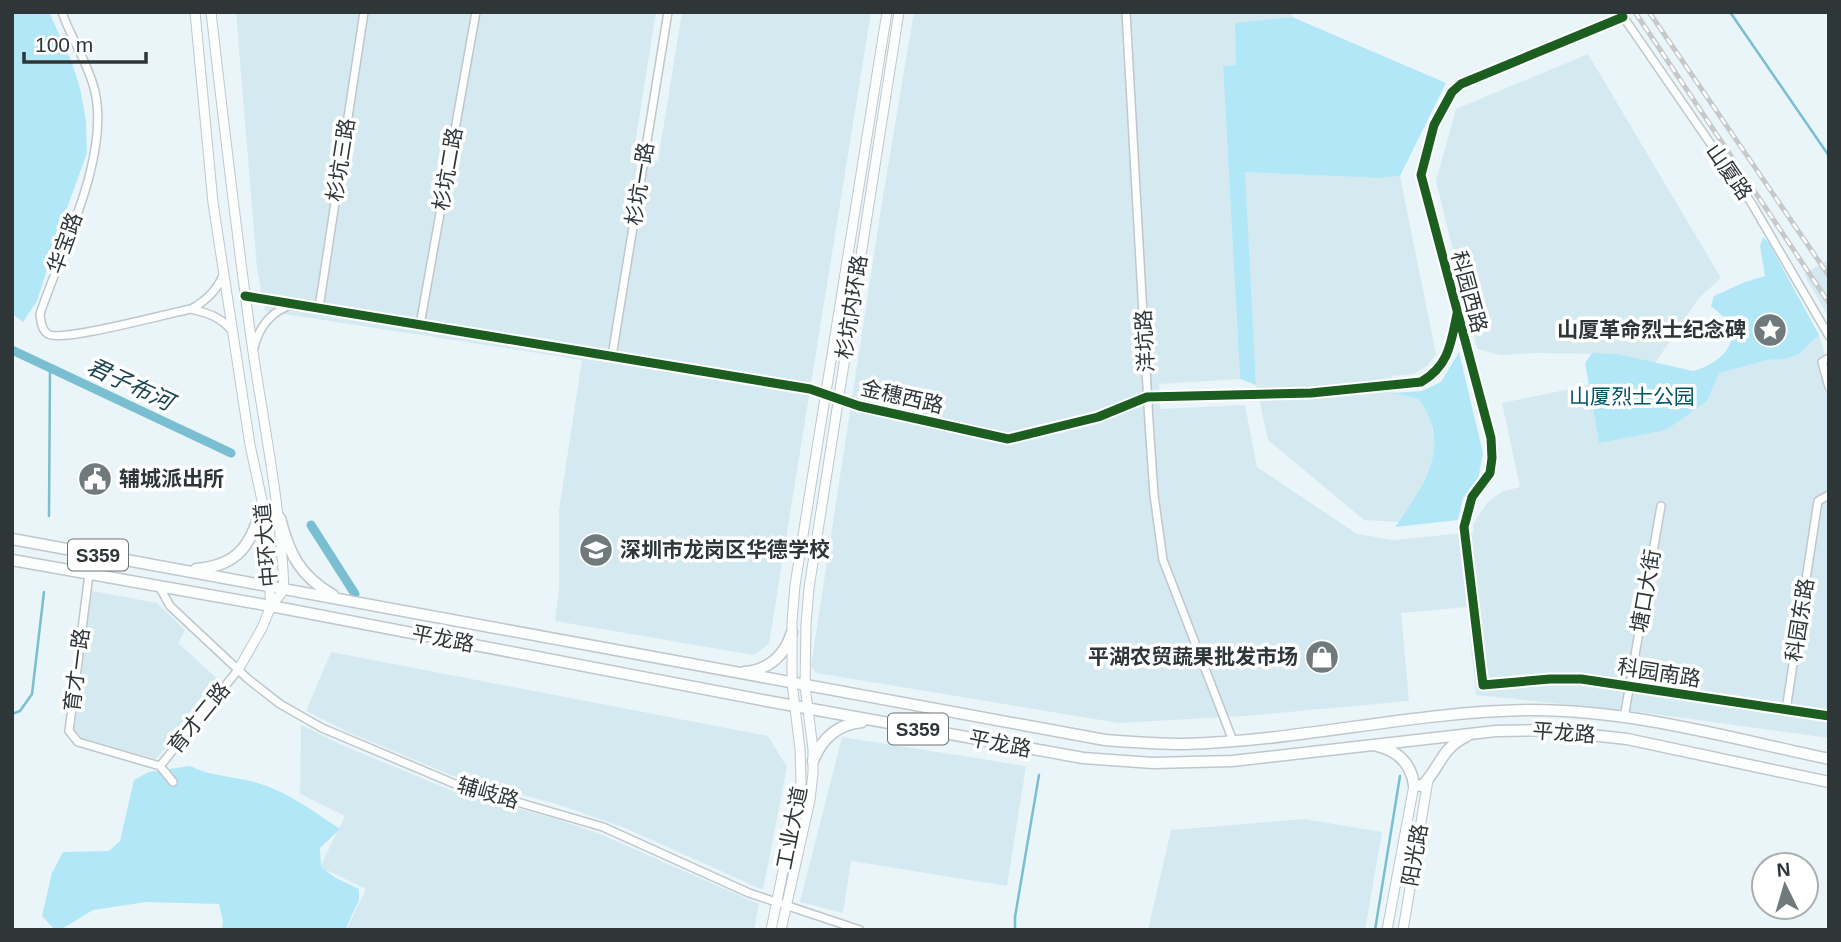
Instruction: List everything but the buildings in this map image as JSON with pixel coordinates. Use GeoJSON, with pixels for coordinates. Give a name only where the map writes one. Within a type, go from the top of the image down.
{"type":"FeatureCollection","features":[{"type":"Feature","properties":{"kind":"main road"},"geometry":{"type":"LineString","coordinates":[[183,570],[207,569],[226,563],[239,554],[250,542],[263,505]]}},
{"type":"Feature","properties":{"kind":"main road"},"geometry":{"type":"LineString","coordinates":[[280,518],[290,553],[304,572],[322,589],[352,602]]}},
{"type":"Feature","properties":{"kind":"main road","name":"平龙路"},"geometry":{"type":"LineString","coordinates":[[12,539],[1105,740],[1183,744],[1233,741],[1392,722],[1496,712],[1555,710],[1624,718],[1829,759]]}},
{"type":"Feature","properties":{"kind":"main road","name":"平龙路"},"geometry":{"type":"LineString","coordinates":[[12,560],[271,606],[1043,752],[1131,762],[1232,761],[1476,733],[1546,730],[1596,734],[1829,782]]}},
{"type":"Feature","properties":{"kind":"main road"},"geometry":{"type":"LineString","coordinates":[[736,673],[751,672],[774,662],[788,644],[792,632]]}},
{"type":"Feature","properties":{"kind":"main road"},"geometry":{"type":"LineString","coordinates":[[813,761],[823,741],[838,729],[856,722],[877,722]]}},
{"type":"Feature","properties":{"kind":"main road"},"geometry":{"type":"LineString","coordinates":[[1369,744],[1388,749],[1404,760],[1413,774],[1414,785],[1422,786],[1450,746],[1476,733]]}},
{"type":"Feature","properties":{"kind":"street","name":"华宝路"},"geometry":{"type":"LineString","coordinates":[[62,12],[69,34],[92,78],[99,122],[94,156],[83,193],[40,314],[42,326],[47,334],[57,337],[191,309]]}},
{"type":"Feature","properties":{"kind":"street","name":"中环大道"},"geometry":{"type":"LineString","coordinates":[[195,12],[213,203],[250,445],[263,505],[271,606]]}},
{"type":"Feature","properties":{"kind":"street","name":"中环大道"},"geometry":{"type":"LineString","coordinates":[[211,12],[245,296],[280,518],[284,590],[271,606]]}},
{"type":"Feature","properties":{"kind":"street","name":"杉坑三路"},"geometry":{"type":"LineString","coordinates":[[319,308],[364,12]]}},
{"type":"Feature","properties":{"kind":"street","name":"杉坑二路"},"geometry":{"type":"LineString","coordinates":[[420,325],[476,12]]}},
{"type":"Feature","properties":{"kind":"street","name":"杉坑一路"},"geometry":{"type":"LineString","coordinates":[[612,356],[668,12]]}},
{"type":"Feature","properties":{"kind":"street","name":"杉坑内环路"},"geometry":{"type":"LineString","coordinates":[[792,683],[795,585],[887,12]]}},
{"type":"Feature","properties":{"kind":"street","name":"杉坑内环路"},"geometry":{"type":"LineString","coordinates":[[805,686],[809,588],[900,12]]}},
{"type":"Feature","properties":{"kind":"street","name":"洋坑路"},"geometry":{"type":"LineString","coordinates":[[1126,12],[1147,397],[1154,495],[1163,560],[1233,741]]}},
{"type":"Feature","properties":{"kind":"street","name":"科园西路"},"geometry":{"type":"LineString","coordinates":[[1483,685],[1464,527],[1472,497],[1490,473],[1490,438],[1421,175],[1434,125],[1452,92],[1461,84],[1622,14]]}},
{"type":"Feature","properties":{"kind":"street","name":"山厦路"},"geometry":{"type":"LineString","coordinates":[[1622,14],[1752,204],[1829,336]]}},
{"type":"Feature","properties":{"kind":"street"},"geometry":{"type":"LineString","coordinates":[[191,309],[204,302],[222,279],[224,272]]}},
{"type":"Feature","properties":{"kind":"street","name":"金穗西路"},"geometry":{"type":"LineString","coordinates":[[245,296],[810,389],[859,406],[1008,439],[1098,417],[1147,397],[1311,393],[1421,382],[1435,374],[1443,363],[1451,343],[1457,314]]}},
{"type":"Feature","properties":{"kind":"street"},"geometry":{"type":"LineString","coordinates":[[253,352],[266,322],[281,309],[294,304]]}},
{"type":"Feature","properties":{"kind":"street"},"geometry":{"type":"LineString","coordinates":[[191,309],[217,317],[233,332]]}},
{"type":"Feature","properties":{"kind":"street"},"geometry":{"type":"LineString","coordinates":[[1829,358],[1822,362],[1829,387]]}},
{"type":"Feature","properties":{"kind":"street","name":"科园东路"},"geometry":{"type":"LineString","coordinates":[[1786,710],[1818,501],[1829,495]]}},
{"type":"Feature","properties":{"kind":"street","name":"塘口大街"},"geometry":{"type":"LineString","coordinates":[[1624,718],[1661,506]]}},
{"type":"Feature","properties":{"kind":"street","name":"育才一路"},"geometry":{"type":"LineString","coordinates":[[89,574],[69,731],[78,742],[160,766]]}},
{"type":"Feature","properties":{"kind":"street","name":"辅岐路"},"geometry":{"type":"LineString","coordinates":[[159,586],[170,606],[280,704],[345,739],[455,785],[603,827],[729,884],[860,930]]}},
{"type":"Feature","properties":{"kind":"street"},"geometry":{"type":"LineString","coordinates":[[239,670],[271,606]]}},
{"type":"Feature","properties":{"kind":"street","name":"育才二路"},"geometry":{"type":"LineString","coordinates":[[160,766],[239,670]]}},
{"type":"Feature","properties":{"kind":"street","name":"科园南路"},"geometry":{"type":"LineString","coordinates":[[1483,685],[1581,679],[1829,716]]}},
{"type":"Feature","properties":{"kind":"street","name":"工业大道"},"geometry":{"type":"LineString","coordinates":[[780,930],[781,904],[800,792],[801,761],[792,683]]}},
{"type":"Feature","properties":{"kind":"street","name":"工业大道"},"geometry":{"type":"LineString","coordinates":[[771,930],[781,904],[810,800],[813,761],[805,686]]}},
{"type":"Feature","properties":{"kind":"street"},"geometry":{"type":"LineString","coordinates":[[160,766],[173,782]]}},
{"type":"Feature","properties":{"kind":"street","name":"阳光路"},"geometry":{"type":"LineString","coordinates":[[1403,930],[1428,780]]}},
{"type":"Feature","properties":{"kind":"street","name":"阳光路"},"geometry":{"type":"LineString","coordinates":[[1387,930],[1414,785]]}},
{"type":"Feature","properties":{"kind":"shaded area"},"geometry":{"type":"Polygon","coordinates":[[[236,12],[656,12],[633,157],[658,161],[682,12],[871,12],[769,644],[754,655],[555,621],[559,589],[559,510],[582,360],[265,311],[257,268],[236,12]]]}},
{"type":"Feature","properties":{"kind":"shaded area"},"geometry":{"type":"Polygon","coordinates":[[[914,12],[1292,12],[1292,17],[1236,23],[1236,66],[1223,67],[1240,379],[1159,384],[1160,409],[1245,405],[1257,467],[1357,534],[1394,540],[1474,532],[1473,525],[1486,504],[1501,492],[1520,487],[1502,403],[1589,385],[1599,443],[1707,401],[1719,373],[1798,355],[1819,335],[1829,368],[1829,738],[1647,713],[1476,695],[1467,607],[1401,613],[1409,701],[1244,716],[1119,723],[816,673],[811,666],[914,12]]]}},
{"type":"Feature","properties":{"kind":"shaded area"},"geometry":{"type":"Polygon","coordinates":[[[1588,54],[1721,278],[1699,298],[1655,363],[1618,354],[1501,355],[1477,349],[1436,181],[1456,109],[1588,54]]]}},
{"type":"Feature","properties":{"kind":"shaded area"},"geometry":{"type":"Polygon","coordinates":[[[1244,172],[1378,178],[1400,176],[1436,354],[1427,366],[1414,374],[1392,376],[1394,392],[1419,399],[1429,413],[1436,450],[1435,474],[1402,522],[1364,520],[1268,440],[1256,385],[1244,172]]]}},
{"type":"Feature","properties":{"kind":"shaded area"},"geometry":{"type":"Polygon","coordinates":[[[1829,259],[1829,318],[1804,274],[1829,259]]]}},
{"type":"Feature","properties":{"kind":"shaded area"},"geometry":{"type":"Polygon","coordinates":[[[92,591],[157,603],[185,630],[178,643],[223,684],[156,759],[82,738],[73,729],[92,591]]]}},
{"type":"Feature","properties":{"kind":"shaded area"},"geometry":{"type":"Polygon","coordinates":[[[331,652],[768,736],[787,767],[763,890],[625,828],[557,804],[458,778],[348,732],[306,711],[331,652]]]}},
{"type":"Feature","properties":{"kind":"shaded area"},"geometry":{"type":"Polygon","coordinates":[[[301,725],[453,791],[553,818],[600,834],[759,904],[754,930],[346,930],[366,889],[320,867],[345,816],[300,794],[301,725]]]}},
{"type":"Feature","properties":{"kind":"shaded area"},"geometry":{"type":"Polygon","coordinates":[[[842,737],[1026,766],[1007,886],[851,861],[843,913],[800,902],[842,737]]]}},
{"type":"Feature","properties":{"kind":"shaded area"},"geometry":{"type":"Polygon","coordinates":[[[1304,819],[1382,832],[1365,930],[1148,930],[1171,830],[1304,819]]]}},
{"type":"Feature","properties":{"kind":"green space"},"geometry":{"type":"Polygon","coordinates":[[[12,12],[49,12],[72,63],[86,121],[87,153],[37,301],[23,322],[12,314],[12,12]]]}},
{"type":"Feature","properties":{"kind":"green space"},"geometry":{"type":"Polygon","coordinates":[[[1292,17],[1446,83],[1400,176],[1378,178],[1245,172],[1256,385],[1240,379],[1223,66],[1236,65],[1235,23],[1292,17]]]}},
{"type":"Feature","properties":{"kind":"green space","name":"山厦烈士公园"},"geometry":{"type":"Polygon","coordinates":[[[1763,237],[1769,243],[1819,335],[1798,355],[1719,373],[1707,401],[1666,430],[1599,443],[1585,363],[1592,353],[1618,354],[1693,371],[1715,361],[1727,350],[1731,335],[1727,321],[1711,306],[1714,296],[1765,276],[1760,246],[1763,237]]]}},
{"type":"Feature","properties":{"kind":"green space"},"geometry":{"type":"Polygon","coordinates":[[[1459,352],[1483,453],[1478,479],[1463,498],[1458,520],[1395,527],[1416,496],[1431,466],[1434,434],[1429,417],[1419,399],[1394,393],[1422,391],[1441,382],[1459,352]]]}},
{"type":"Feature","properties":{"kind":"green space"},"geometry":{"type":"Polygon","coordinates":[[[190,766],[277,790],[340,829],[320,848],[321,867],[359,889],[359,900],[345,930],[222,930],[219,904],[146,902],[93,910],[60,930],[55,930],[42,916],[52,873],[63,852],[109,851],[120,841],[134,780],[149,772],[190,766]]]}},
{"type":"Feature","properties":{"kind":"waterway"},"geometry":{"type":"LineString","coordinates":[[1730,12],[1829,156]]}},
{"type":"Feature","properties":{"kind":"waterway","name":"君子布河"},"geometry":{"type":"LineString","coordinates":[[12,350],[231,453]]}},
{"type":"Feature","properties":{"kind":"waterway"},"geometry":{"type":"LineString","coordinates":[[49,516],[50,368]]}},
{"type":"Feature","properties":{"kind":"waterway","name":"君子布河"},"geometry":{"type":"LineString","coordinates":[[311,525],[355,594]]}},
{"type":"Feature","properties":{"kind":"waterway"},"geometry":{"type":"LineString","coordinates":[[12,714],[20,711],[32,694],[44,592]]}},
{"type":"Feature","properties":{"kind":"waterway"},"geometry":{"type":"LineString","coordinates":[[1015,930],[1039,775]]}},
{"type":"Feature","properties":{"kind":"waterway"},"geometry":{"type":"LineString","coordinates":[[1375,930],[1400,776]]}},
{"type":"Feature","properties":{"kind":"railway"},"geometry":{"type":"LineString","coordinates":[[1635,12],[1829,303]]}},
{"type":"Feature","properties":{"kind":"railway"},"geometry":{"type":"LineString","coordinates":[[1649,12],[1829,276]]}},
{"type":"Feature","properties":{"kind":"cycle path"},"geometry":{"type":"LineString","coordinates":[[1623,17],[1461,84],[1452,92],[1434,125],[1421,175],[1491,438],[1490,473],[1472,497],[1464,527],[1483,685],[1581,679],[1829,716]]}},
{"type":"Feature","properties":{"kind":"cycle path"},"geometry":{"type":"LineString","coordinates":[[245,296],[810,389],[859,406],[1008,439],[1098,417],[1147,397],[1311,393],[1421,382],[1438,369],[1443,361],[1457,314]]}},
{"type":"Feature","properties":{"kind":"place","name":"山厦革命烈士纪念碑"},"geometry":{"type":"Point","coordinates":[1770,330]}},
{"type":"Feature","properties":{"kind":"place","name":"辅城派出所"},"geometry":{"type":"Point","coordinates":[95,479]}},
{"type":"Feature","properties":{"kind":"place","name":"深圳市龙岗区华德学校"},"geometry":{"type":"Point","coordinates":[596,550]}},
{"type":"Feature","properties":{"kind":"place","name":"平湖农贸蔬果批发市场"},"geometry":{"type":"Point","coordinates":[1322,657]}}]}
